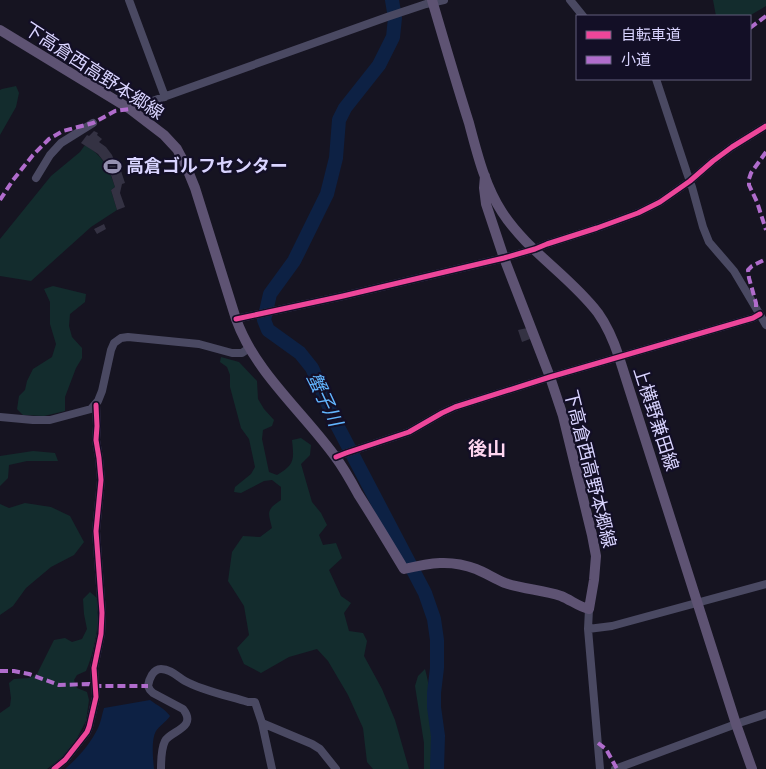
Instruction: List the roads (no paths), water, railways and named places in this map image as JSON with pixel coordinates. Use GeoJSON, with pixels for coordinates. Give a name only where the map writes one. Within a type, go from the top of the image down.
{"type":"FeatureCollection","features":[{"type":"Feature","properties":{"kind":"main road","name":"上横野兼田線"},"geometry":{"type":"LineString","coordinates":[[432,1],[492,195],[512,227],[588,300],[610,334],[752,769]]}},
{"type":"Feature","properties":{"kind":"main road","name":"下高倉西高野本郷線"},"geometry":{"type":"LineString","coordinates":[[0,30],[130,109],[164,135],[177,150],[195,188],[240,331],[249,348],[279,390],[341,455],[404,569],[432,563],[453,563],[476,569],[504,582],[568,598],[589,609],[596,556],[592,534],[563,416],[504,258],[486,204],[485,176]]}},
{"type":"Feature","properties":{"kind":"street"},"geometry":{"type":"LineString","coordinates":[[129,0],[165,97]]}},
{"type":"Feature","properties":{"kind":"street"},"geometry":{"type":"LineString","coordinates":[[130,109],[432,1],[444,0]]}},
{"type":"Feature","properties":{"kind":"street"},"geometry":{"type":"LineString","coordinates":[[570,0],[582,15]]}},
{"type":"Feature","properties":{"kind":"street"},"geometry":{"type":"LineString","coordinates":[[656,80],[709,242],[734,270],[766,325]]}},
{"type":"Feature","properties":{"kind":"street"},"geometry":{"type":"LineString","coordinates":[[36,178],[50,154],[61,143],[92,123]]}},
{"type":"Feature","properties":{"kind":"street"},"geometry":{"type":"LineString","coordinates":[[236,319],[504,258],[535,250],[547,244],[597,228],[638,213],[660,202],[726,152],[766,126]]}},
{"type":"Feature","properties":{"kind":"street"},"geometry":{"type":"LineString","coordinates":[[341,455],[409,432],[455,407],[550,377],[753,318],[760,314]]}},
{"type":"Feature","properties":{"kind":"street"},"geometry":{"type":"LineString","coordinates":[[0,417],[50,420],[91,409],[96,405],[102,391],[111,350],[114,343],[121,338],[128,337],[199,344],[232,353],[242,352],[249,348]]}},
{"type":"Feature","properties":{"kind":"street"},"geometry":{"type":"LineString","coordinates":[[54,769],[65,760],[90,727],[96,697],[94,668],[101,634],[102,613],[96,547],[96,523],[101,480],[96,440],[96,405]]}},
{"type":"Feature","properties":{"kind":"street"},"geometry":{"type":"LineString","coordinates":[[588,630],[612,626],[766,584]]}},
{"type":"Feature","properties":{"kind":"street"},"geometry":{"type":"LineString","coordinates":[[589,609],[588,630],[600,769]]}},
{"type":"Feature","properties":{"kind":"street"},"geometry":{"type":"LineString","coordinates":[[161,769],[163,744],[166,739],[181,730],[187,719],[183,709],[150,690],[148,686],[152,674],[156,670],[161,669],[174,673],[184,681],[194,685],[248,702],[254,702],[262,724],[272,769]]}},
{"type":"Feature","properties":{"kind":"street"},"geometry":{"type":"LineString","coordinates":[[615,769],[766,714]]}},
{"type":"Feature","properties":{"kind":"street"},"geometry":{"type":"LineString","coordinates":[[262,724],[312,744],[320,749],[336,769]]}},
{"type":"Feature","properties":{"kind":"water"},"geometry":{"type":"Polygon","coordinates":[[[150,700],[170,716],[157,729],[154,735],[154,769],[65,769],[92,739],[99,726],[104,708],[150,700]]]}},
{"type":"Feature","properties":{"kind":"waterway","name":"蟹子川"},"geometry":{"type":"LineString","coordinates":[[392,0],[395,18],[393,37],[379,65],[345,108],[339,120],[336,158],[327,194],[294,261],[270,294],[264,320],[268,330],[300,353],[312,368],[337,425],[425,593],[434,619],[437,640],[437,668],[434,693],[438,736],[437,769]]}},
{"type":"Feature","properties":{"kind":"place","name":"高倉ゴルフセンター"},"geometry":{"type":"Point","coordinates":[112,166]}},
{"type":"Feature","properties":{"kind":"district","name":"後山"},"geometry":{"type":"Point","coordinates":[487,448]}}]}
